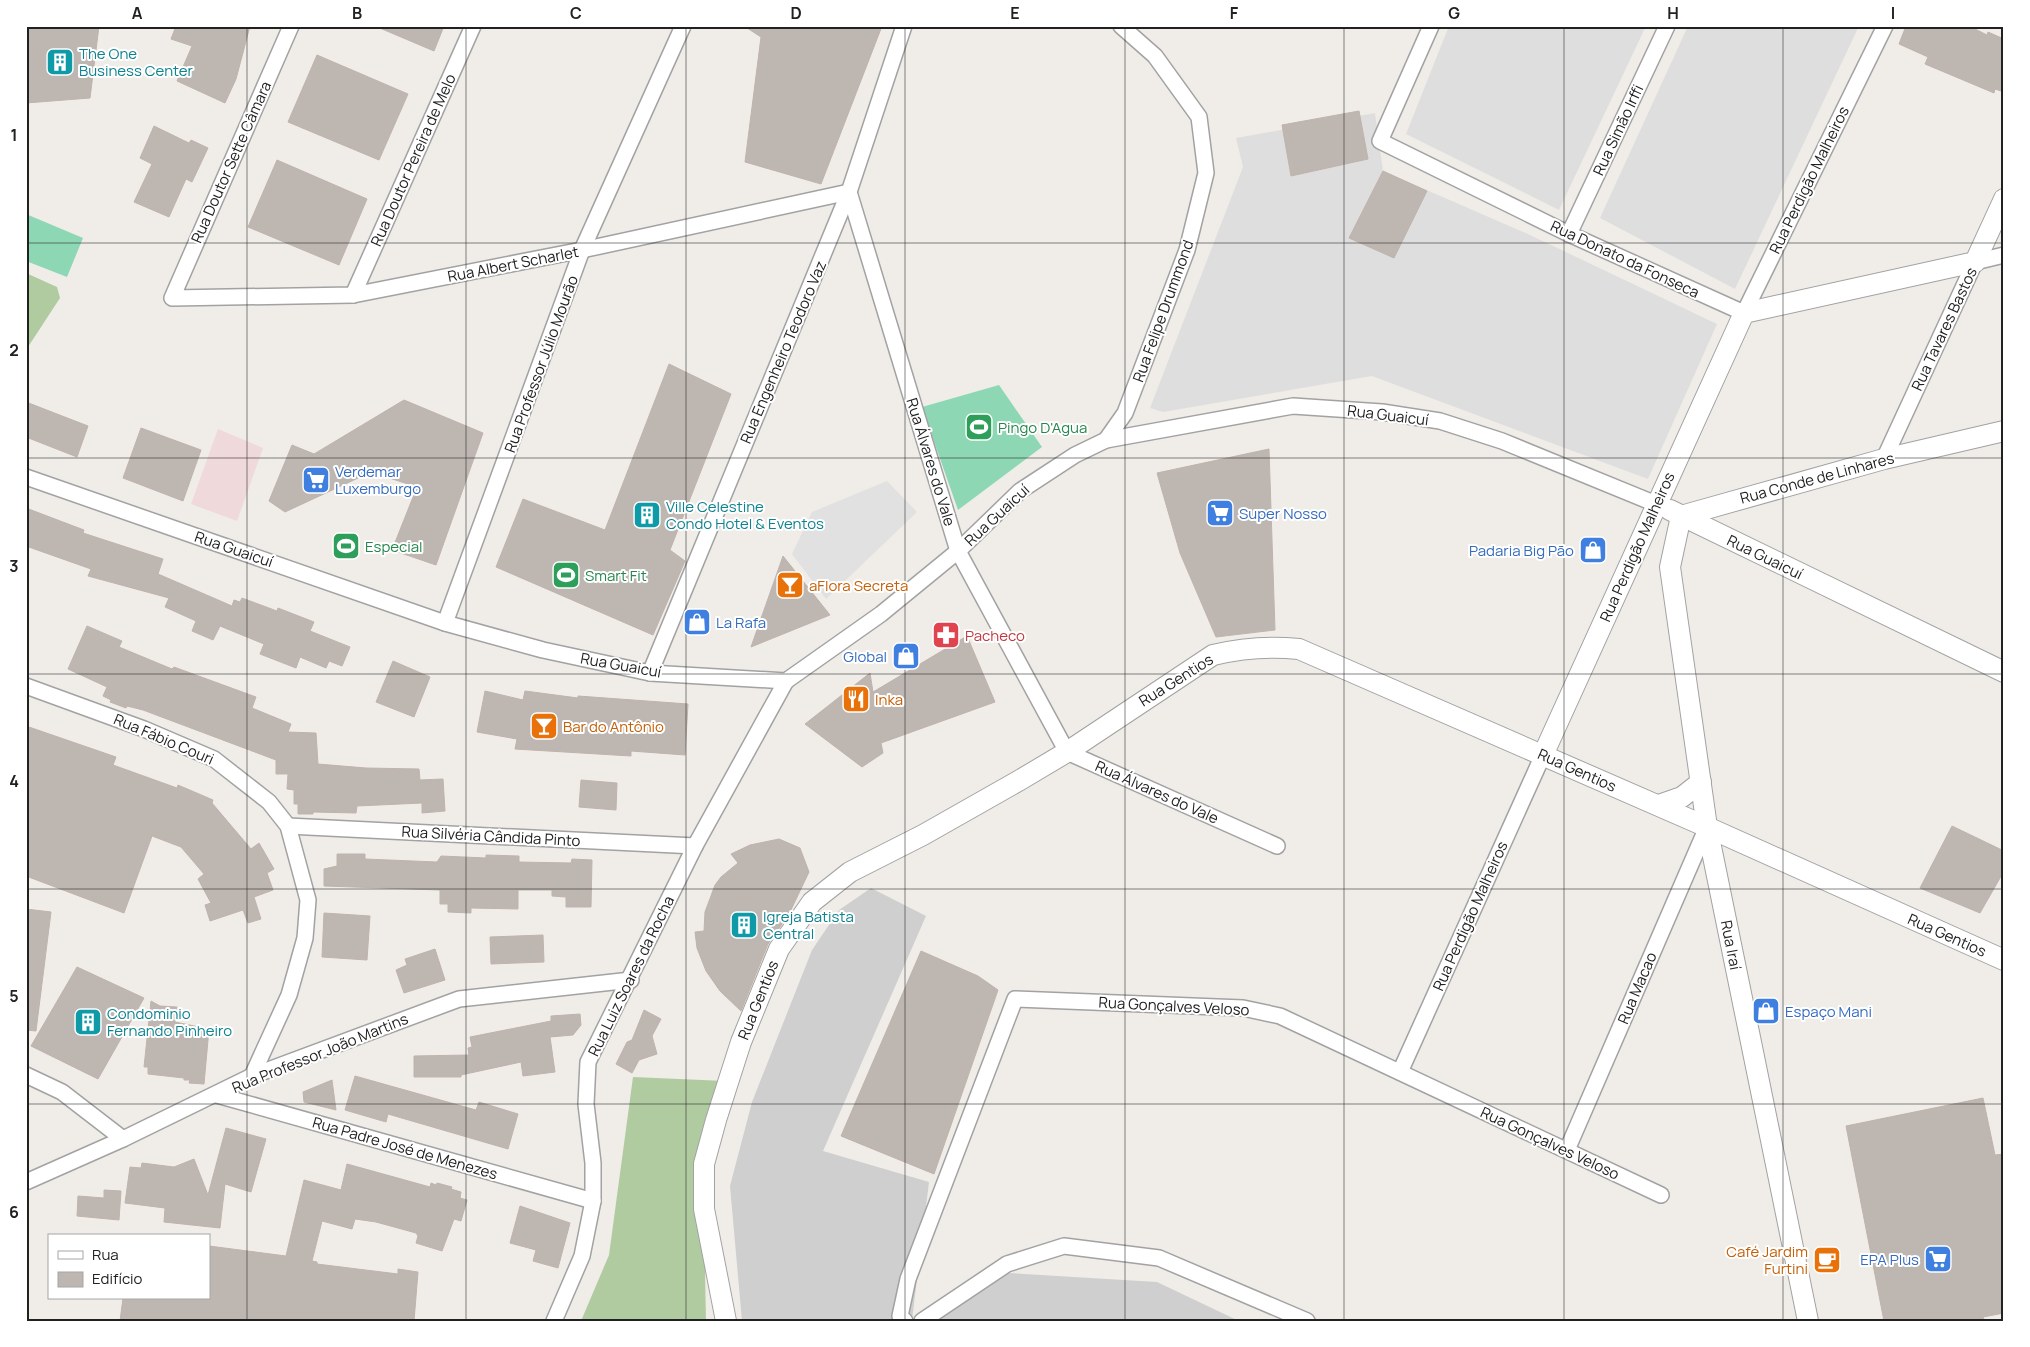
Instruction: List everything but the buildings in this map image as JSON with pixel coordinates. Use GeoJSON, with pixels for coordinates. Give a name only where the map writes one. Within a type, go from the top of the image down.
{"type":"FeatureCollection","features":[{"type":"Feature","properties":{"kind":"street","name":"Rua Doutor Sette Câmara"},"geometry":{"type":"LineString","coordinates":[[172,298],[291,26]]}},
{"type":"Feature","properties":{"kind":"street","name":"Rua Doutor Pereira de Melo"},"geometry":{"type":"LineString","coordinates":[[353,295],[473,26]]}},
{"type":"Feature","properties":{"kind":"street","name":"Rua Professor Júlio Mourão"},"geometry":{"type":"LineString","coordinates":[[445,623],[582,250],[682,26]]}},
{"type":"Feature","properties":{"kind":"street","name":"Rua Engenheiro Teodoro Vaz"},"geometry":{"type":"LineString","coordinates":[[650,673],[849,192],[904,26]]}},
{"type":"Feature","properties":{"kind":"street","name":"Rua Felipe Drummond"},"geometry":{"type":"LineString","coordinates":[[1106,440],[1125,413],[1187,250],[1206,173],[1199,117],[1154,56],[1121,26]]}},
{"type":"Feature","properties":{"kind":"street","name":"Rua Donato da Fonseca"},"geometry":{"type":"LineString","coordinates":[[1431,26],[1380,141],[1569,234],[1744,313]]}},
{"type":"Feature","properties":{"kind":"street","name":"Rua Simão Irffi"},"geometry":{"type":"LineString","coordinates":[[1569,234],[1667,26]]}},
{"type":"Feature","properties":{"kind":"street","name":"Rua Perdigão Malheiros"},"geometry":{"type":"LineString","coordinates":[[1400,1072],[1744,313],[1885,26]]}},
{"type":"Feature","properties":{"kind":"street","name":"Rua Albert Scharlet"},"geometry":{"type":"LineString","coordinates":[[172,298],[353,295],[582,250],[849,192]]}},
{"type":"Feature","properties":{"kind":"street","name":"Rua Álvares do Vale"},"geometry":{"type":"LineString","coordinates":[[849,192],[958,551],[1067,752],[1277,846]]}},
{"type":"Feature","properties":{"kind":"street","name":"Rua Tavares Bastos"},"geometry":{"type":"LineString","coordinates":[[1884,459],[2004,199]]}},
{"type":"Feature","properties":{"kind":"street"},"geometry":{"type":"LineString","coordinates":[[1744,313],[2004,255]]}},
{"type":"Feature","properties":{"kind":"street","name":"Rua Guaicuí"},"geometry":{"type":"LineString","coordinates":[[26,477],[445,623],[543,650],[650,673],[786,681],[881,614],[958,551],[1020,491],[1075,455],[1106,440],[1293,406],[1382,412],[1440,421],[1502,441],[1656,504],[2004,672]]}},
{"type":"Feature","properties":{"kind":"street","name":"Rua Conde de Linhares"},"geometry":{"type":"LineString","coordinates":[[1682,516],[1884,459],[2004,431]]}},
{"type":"Feature","properties":{"kind":"street","name":"Rua Iraí"},"geometry":{"type":"LineString","coordinates":[[1682,516],[1670,567],[1707,827],[1808,1321]]}},
{"type":"Feature","properties":{"kind":"street","name":"Rua Gentios"},"geometry":{"type":"LineString","coordinates":[[726,1321],[704,1209],[704,1164],[741,1042],[778,949],[812,902],[850,872],[923,835],[1067,752],[1213,655],[1237,649],[1268,646],[1299,649],[1659,805],[2004,960]]}},
{"type":"Feature","properties":{"kind":"street","name":"Rua Luiz Soares da Rocha"},"geometry":{"type":"LineString","coordinates":[[554,1321],[582,1256],[593,1201],[593,1163],[586,1104],[588,1062],[695,846],[786,681]]}},
{"type":"Feature","properties":{"kind":"street","name":"Rua Fábio Couri"},"geometry":{"type":"LineString","coordinates":[[26,686],[144,729],[214,759],[269,802],[288,826],[308,900],[305,938],[288,995],[252,1076]]}},
{"type":"Feature","properties":{"kind":"street"},"geometry":{"type":"LineString","coordinates":[[1659,805],[1682,797],[1701,782]]}},
{"type":"Feature","properties":{"kind":"street","name":"Rua Silvéria Cândida Pinto"},"geometry":{"type":"LineString","coordinates":[[288,826],[695,846]]}},
{"type":"Feature","properties":{"kind":"street","name":"Rua Macao"},"geometry":{"type":"LineString","coordinates":[[1567,1150],[1707,827]]}},
{"type":"Feature","properties":{"kind":"street","name":"Rua Professor João Martins"},"geometry":{"type":"LineString","coordinates":[[26,1182],[217,1095],[252,1076],[460,998],[630,980]]}},
{"type":"Feature","properties":{"kind":"street","name":"Rua Gonçalves Veloso"},"geometry":{"type":"LineString","coordinates":[[903,1318],[908,1279],[1014,998],[1243,1008],[1280,1016],[1661,1195]]}},
{"type":"Feature","properties":{"kind":"street"},"geometry":{"type":"LineString","coordinates":[[26,1075],[62,1092],[123,1139]]}},
{"type":"Feature","properties":{"kind":"street","name":"Rua Padre José de Menezes"},"geometry":{"type":"LineString","coordinates":[[217,1095],[593,1201]]}},
{"type":"Feature","properties":{"kind":"street"},"geometry":{"type":"LineString","coordinates":[[922,1321],[1007,1264],[1064,1246],[1159,1258],[1307,1321]]}},
{"type":"Feature","properties":{"kind":"shaded area"},"geometry":{"type":"Polygon","coordinates":[[[1449,26],[1646,26],[1559,210],[1406,134],[1449,26]]]}},
{"type":"Feature","properties":{"kind":"shaded area"},"geometry":{"type":"Polygon","coordinates":[[[1688,26],[1859,26],[1735,289],[1600,218],[1688,26]]]}},
{"type":"Feature","properties":{"kind":"shaded area"},"geometry":{"type":"Polygon","coordinates":[[[1375,113],[1383,171],[1528,234],[1717,324],[1648,479],[1372,376],[1163,412],[1150,408],[1243,167],[1236,138],[1375,113]]]}},
{"type":"Feature","properties":{"kind":"shaded area"},"geometry":{"type":"Polygon","coordinates":[[[218,429],[263,448],[237,521],[191,504],[218,429]]]}},
{"type":"Feature","properties":{"kind":"shaded area"},"geometry":{"type":"Polygon","coordinates":[[[887,481],[917,512],[826,599],[792,554],[812,512],[887,481]]]}},
{"type":"Feature","properties":{"kind":"shaded area"},"geometry":{"type":"Polygon","coordinates":[[[871,888],[926,916],[823,1151],[929,1182],[912,1320],[1008,1273],[1157,1282],[1239,1321],[742,1321],[730,1186],[752,1102],[812,950],[839,910],[871,888]]]}},
{"type":"Feature","properties":{"kind":"green space"},"geometry":{"type":"Polygon","coordinates":[[[26,214],[83,238],[67,277],[26,261],[26,214]]]}},
{"type":"Feature","properties":{"kind":"green space"},"geometry":{"type":"Polygon","coordinates":[[[26,273],[57,287],[60,298],[26,350],[26,273]]]}},
{"type":"Feature","properties":{"kind":"green space","name":"Pingo D'Agua"},"geometry":{"type":"Polygon","coordinates":[[[999,385],[1042,447],[958,510],[922,407],[999,385]]]}},
{"type":"Feature","properties":{"kind":"green space"},"geometry":{"type":"Polygon","coordinates":[[[633,1077],[725,1081],[703,1171],[706,1321],[581,1321],[609,1255],[633,1077]]]}},
{"type":"Feature","properties":{"kind":"place","name":"The One Business Center"},"geometry":{"type":"Point","coordinates":[60,62]}},
{"type":"Feature","properties":{"kind":"place","name":"Pingo D'Agua"},"geometry":{"type":"Point","coordinates":[979,427]}},
{"type":"Feature","properties":{"kind":"place","name":"Verdemar Luxemburgo"},"geometry":{"type":"Point","coordinates":[316,480]}},
{"type":"Feature","properties":{"kind":"place","name":"Super Nosso"},"geometry":{"type":"Point","coordinates":[1220,513]}},
{"type":"Feature","properties":{"kind":"place","name":"Ville Celestine Condo Hotel & Eventos"},"geometry":{"type":"Point","coordinates":[647,515]}},
{"type":"Feature","properties":{"kind":"place","name":"Especial"},"geometry":{"type":"Point","coordinates":[346,546]}},
{"type":"Feature","properties":{"kind":"place","name":"Padaria Big Pão"},"geometry":{"type":"Point","coordinates":[1593,550]}},
{"type":"Feature","properties":{"kind":"place","name":"Smart Fit"},"geometry":{"type":"Point","coordinates":[566,575]}},
{"type":"Feature","properties":{"kind":"place","name":"aFlora Secreta"},"geometry":{"type":"Point","coordinates":[790,585]}},
{"type":"Feature","properties":{"kind":"place","name":"La Rafa"},"geometry":{"type":"Point","coordinates":[697,622]}},
{"type":"Feature","properties":{"kind":"place","name":"Pacheco"},"geometry":{"type":"Point","coordinates":[946,635]}},
{"type":"Feature","properties":{"kind":"place","name":"Global"},"geometry":{"type":"Point","coordinates":[906,656]}},
{"type":"Feature","properties":{"kind":"place","name":"Inka"},"geometry":{"type":"Point","coordinates":[856,699]}},
{"type":"Feature","properties":{"kind":"place","name":"Bar do Antônio"},"geometry":{"type":"Point","coordinates":[544,726]}},
{"type":"Feature","properties":{"kind":"place","name":"Igreja Batista Central"},"geometry":{"type":"Point","coordinates":[744,925]}},
{"type":"Feature","properties":{"kind":"place","name":"Espaço Mani"},"geometry":{"type":"Point","coordinates":[1766,1011]}},
{"type":"Feature","properties":{"kind":"place","name":"Condominio Fernando Pinheiro"},"geometry":{"type":"Point","coordinates":[88,1022]}},
{"type":"Feature","properties":{"kind":"place","name":"EPA Plus"},"geometry":{"type":"Point","coordinates":[1938,1259]}},
{"type":"Feature","properties":{"kind":"place","name":"Café Jardim Furtini"},"geometry":{"type":"Point","coordinates":[1827,1260]}}]}
